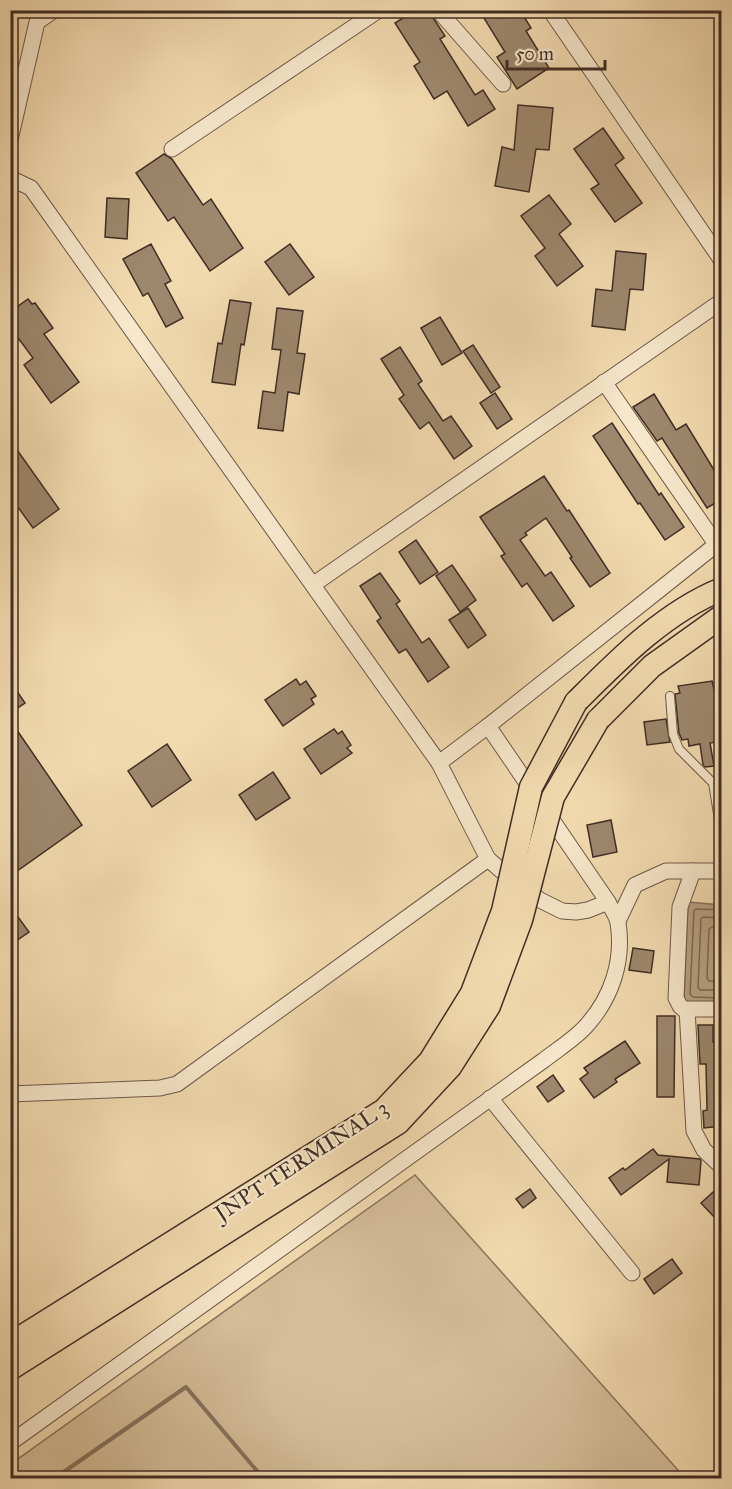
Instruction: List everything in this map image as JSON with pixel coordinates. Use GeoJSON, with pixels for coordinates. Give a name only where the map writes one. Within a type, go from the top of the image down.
{"type":"FeatureCollection","features":[{"type":"Feature","properties":{"kind":"main road","name":"JNPT TERMINAL 3"},"geometry":{"type":"LineString","coordinates":[[10,1344],[384,1110],[392,1102],[430,1060],[472,993],[503,911],[531,787],[576,702],[632,646],[702,597],[722,589]]}},
{"type":"Feature","properties":{"kind":"main road","name":"JNPT TERMINAL 3"},"geometry":{"type":"LineString","coordinates":[[10,1369],[398,1123],[450,1067],[489,1006],[521,920],[553,797],[598,720],[652,666],[722,616]]}},
{"type":"Feature","properties":{"kind":"street"},"geometry":{"type":"LineString","coordinates":[[10,140],[37,22],[54,10]]}},
{"type":"Feature","properties":{"kind":"street"},"geometry":{"type":"LineString","coordinates":[[172,149],[379,10]]}},
{"type":"Feature","properties":{"kind":"street"},"geometry":{"type":"LineString","coordinates":[[438,10],[503,84]]}},
{"type":"Feature","properties":{"kind":"street"},"geometry":{"type":"LineString","coordinates":[[550,10],[722,261]]}},
{"type":"Feature","properties":{"kind":"street"},"geometry":{"type":"LineString","coordinates":[[10,178],[31,188],[314,584],[439,763],[489,859],[532,895],[562,911],[588,910],[608,902]]}},
{"type":"Feature","properties":{"kind":"street"},"geometry":{"type":"LineString","coordinates":[[314,584],[722,301]]}},
{"type":"Feature","properties":{"kind":"street"},"geometry":{"type":"LineString","coordinates":[[439,763],[719,542],[604,382]]}},
{"type":"Feature","properties":{"kind":"street"},"geometry":{"type":"LineString","coordinates":[[488,726],[608,902],[618,921]]}},
{"type":"Feature","properties":{"kind":"street"},"geometry":{"type":"LineString","coordinates":[[10,1094],[160,1088],[177,1084],[489,859]]}},
{"type":"Feature","properties":{"kind":"street"},"geometry":{"type":"LineString","coordinates":[[10,1443],[490,1098],[586,1026],[605,1001],[616,977],[618,921],[635,885],[666,871],[722,872]]}},
{"type":"Feature","properties":{"kind":"street"},"geometry":{"type":"LineString","coordinates":[[693,871],[680,908],[676,998],[687,1012],[694,1131],[703,1152],[722,1167]]}},
{"type":"Feature","properties":{"kind":"street"},"geometry":{"type":"LineString","coordinates":[[687,1012],[687,1009],[722,1009]]}},
{"type":"Feature","properties":{"kind":"street"},"geometry":{"type":"LineString","coordinates":[[490,1098],[632,1273]]}},
{"type":"Feature","properties":{"kind":"lane"},"geometry":{"type":"LineString","coordinates":[[670,696],[678,749],[713,783],[722,838]]}},
{"type":"Feature","properties":{"kind":"shaded area"},"geometry":{"type":"Polygon","coordinates":[[[415,1175],[685,1478],[11,1478],[11,1464],[415,1175]]]}},
{"type":"Feature","properties":{"kind":"water"},"geometry":{"type":"Polygon","coordinates":[[[688,902],[721,905],[721,1004],[684,1003],[688,902]]]}},
{"type":"Feature","properties":{"kind":"building"},"geometry":{"type":"Polygon","coordinates":[[[416,10],[428,10],[445,36],[440,39],[475,95],[483,90],[495,109],[468,126],[447,91],[434,99],[414,66],[420,62],[395,23],[416,10]]]}},
{"type":"Feature","properties":{"kind":"building"},"geometry":{"type":"Polygon","coordinates":[[[479,10],[520,10],[531,28],[526,31],[549,68],[517,89],[497,57],[505,52],[479,10]]]}},
{"type":"Feature","properties":{"kind":"building"},"geometry":{"type":"Polygon","coordinates":[[[518,105],[553,108],[549,150],[536,149],[529,192],[495,186],[502,147],[514,150],[518,105]]]}},
{"type":"Feature","properties":{"kind":"building"},"geometry":{"type":"Polygon","coordinates":[[[603,128],[624,158],[615,165],[642,203],[615,222],[591,189],[599,184],[574,149],[603,128]]]}},
{"type":"Feature","properties":{"kind":"building"},"geometry":{"type":"Polygon","coordinates":[[[164,154],[172,159],[203,205],[211,199],[243,248],[210,271],[174,217],[168,221],[136,173],[164,154]]]}},
{"type":"Feature","properties":{"kind":"building"},"geometry":{"type":"Polygon","coordinates":[[[549,195],[571,224],[559,234],[583,266],[557,286],[535,256],[545,248],[521,216],[549,195]]]}},
{"type":"Feature","properties":{"kind":"building"},"geometry":{"type":"Polygon","coordinates":[[[107,198],[129,199],[127,239],[105,237],[107,198]]]}},
{"type":"Feature","properties":{"kind":"building"},"geometry":{"type":"Polygon","coordinates":[[[151,244],[171,281],[165,284],[183,318],[166,327],[148,293],[143,296],[123,259],[151,244]]]}},
{"type":"Feature","properties":{"kind":"building"},"geometry":{"type":"Polygon","coordinates":[[[290,244],[314,277],[289,295],[265,262],[290,244]]]}},
{"type":"Feature","properties":{"kind":"building"},"geometry":{"type":"Polygon","coordinates":[[[616,251],[646,254],[643,290],[630,289],[625,330],[592,326],[596,289],[612,291],[616,251]]]}},
{"type":"Feature","properties":{"kind":"building"},"geometry":{"type":"Polygon","coordinates":[[[28,299],[32,304],[35,303],[53,328],[44,334],[79,382],[51,403],[24,365],[33,358],[10,327],[10,312],[28,299]]]}},
{"type":"Feature","properties":{"kind":"building"},"geometry":{"type":"Polygon","coordinates":[[[230,300],[251,303],[244,345],[241,344],[235,385],[212,382],[218,343],[222,344],[230,300]]]}},
{"type":"Feature","properties":{"kind":"building"},"geometry":{"type":"Polygon","coordinates":[[[277,308],[303,311],[297,353],[305,354],[299,394],[288,392],[283,431],[258,428],[263,391],[275,393],[281,350],[272,349],[277,308]]]}},
{"type":"Feature","properties":{"kind":"building"},"geometry":{"type":"Polygon","coordinates":[[[440,317],[462,353],[442,365],[421,328],[440,317]]]}},
{"type":"Feature","properties":{"kind":"building"},"geometry":{"type":"Polygon","coordinates":[[[473,345],[500,387],[491,393],[463,351],[473,345]]]}},
{"type":"Feature","properties":{"kind":"building"},"geometry":{"type":"Polygon","coordinates":[[[400,347],[422,381],[418,384],[443,421],[451,416],[472,446],[454,459],[429,422],[420,429],[399,399],[404,395],[381,359],[400,347]]]}},
{"type":"Feature","properties":{"kind":"building"},"geometry":{"type":"Polygon","coordinates":[[[495,393],[512,419],[497,429],[480,403],[495,393]]]}},
{"type":"Feature","properties":{"kind":"building"},"geometry":{"type":"Polygon","coordinates":[[[654,394],[676,430],[686,424],[722,483],[722,499],[707,508],[662,438],[657,441],[633,407],[654,394]]]}},
{"type":"Feature","properties":{"kind":"building"},"geometry":{"type":"Polygon","coordinates":[[[612,423],[659,495],[661,493],[684,527],[665,540],[593,436],[612,423]]]}},
{"type":"Feature","properties":{"kind":"building"},"geometry":{"type":"Polygon","coordinates":[[[10,440],[59,509],[33,528],[10,496],[10,440]]]}},
{"type":"Feature","properties":{"kind":"building"},"geometry":{"type":"Polygon","coordinates":[[[544,476],[610,573],[590,587],[546,518],[525,533],[527,535],[520,540],[545,576],[551,572],[574,606],[553,621],[527,583],[522,587],[501,556],[505,554],[480,517],[544,476]]]}},
{"type":"Feature","properties":{"kind":"building"},"geometry":{"type":"Polygon","coordinates":[[[416,540],[438,572],[420,584],[399,552],[416,540]]]}},
{"type":"Feature","properties":{"kind":"building"},"geometry":{"type":"Polygon","coordinates":[[[452,565],[476,600],[460,612],[436,576],[452,565]]]}},
{"type":"Feature","properties":{"kind":"building"},"geometry":{"type":"Polygon","coordinates":[[[380,573],[400,601],[396,604],[422,643],[429,638],[449,667],[428,682],[406,649],[399,653],[377,621],[381,618],[360,586],[380,573]]]}},
{"type":"Feature","properties":{"kind":"building"},"geometry":{"type":"Polygon","coordinates":[[[468,608],[486,635],[468,648],[449,620],[468,608]]]}},
{"type":"Feature","properties":{"kind":"building"},"geometry":{"type":"Polygon","coordinates":[[[296,679],[300,685],[306,681],[316,696],[311,699],[314,704],[283,726],[265,700],[296,679]]]}},
{"type":"Feature","properties":{"kind":"building"},"geometry":{"type":"Polygon","coordinates":[[[10,681],[25,703],[10,713],[10,681]]]}},
{"type":"Feature","properties":{"kind":"building"},"geometry":{"type":"Polygon","coordinates":[[[712,681],[714,689],[722,687],[722,741],[710,743],[714,766],[705,767],[700,744],[689,746],[688,739],[682,740],[679,733],[675,694],[680,693],[678,686],[712,681]]]}},
{"type":"Feature","properties":{"kind":"building"},"geometry":{"type":"Polygon","coordinates":[[[666,719],[670,742],[647,745],[644,722],[666,719]]]}},
{"type":"Feature","properties":{"kind":"building"},"geometry":{"type":"Polygon","coordinates":[[[10,720],[82,825],[10,876],[10,720]]]}},
{"type":"Feature","properties":{"kind":"building"},"geometry":{"type":"Polygon","coordinates":[[[334,729],[338,734],[342,731],[351,745],[347,748],[352,753],[321,774],[304,749],[334,729]]]}},
{"type":"Feature","properties":{"kind":"building"},"geometry":{"type":"Polygon","coordinates":[[[167,744],[191,780],[152,807],[128,771],[167,744]]]}},
{"type":"Feature","properties":{"kind":"building"},"geometry":{"type":"Polygon","coordinates":[[[273,772],[290,798],[256,820],[239,795],[273,772]]]}},
{"type":"Feature","properties":{"kind":"building"},"geometry":{"type":"Polygon","coordinates":[[[611,820],[617,852],[593,857],[587,825],[611,820]]]}},
{"type":"Feature","properties":{"kind":"building"},"geometry":{"type":"Polygon","coordinates":[[[10,906],[29,932],[10,945],[10,906]]]}},
{"type":"Feature","properties":{"kind":"building"},"geometry":{"type":"Polygon","coordinates":[[[633,948],[654,951],[651,973],[629,970],[633,948]]]}},
{"type":"Feature","properties":{"kind":"building"},"geometry":{"type":"Polygon","coordinates":[[[657,1016],[675,1016],[674,1097],[657,1097],[657,1016]]]}},
{"type":"Feature","properties":{"kind":"building"},"geometry":{"type":"Polygon","coordinates":[[[698,1025],[713,1025],[713,1042],[722,1042],[722,1126],[704,1128],[703,1111],[707,1110],[706,1064],[700,1064],[698,1025]]]}},
{"type":"Feature","properties":{"kind":"building"},"geometry":{"type":"Polygon","coordinates":[[[625,1041],[640,1063],[615,1079],[617,1082],[594,1098],[580,1079],[588,1073],[584,1068],[625,1041]]]}},
{"type":"Feature","properties":{"kind":"building"},"geometry":{"type":"Polygon","coordinates":[[[553,1075],[564,1091],[548,1102],[537,1087],[553,1075]]]}},
{"type":"Feature","properties":{"kind":"building"},"geometry":{"type":"Polygon","coordinates":[[[653,1149],[658,1155],[700,1159],[699,1185],[667,1182],[669,1159],[621,1195],[609,1178],[623,1168],[625,1170],[653,1149]]]}},
{"type":"Feature","properties":{"kind":"building"},"geometry":{"type":"Polygon","coordinates":[[[722,1184],[722,1214],[716,1219],[701,1203],[722,1184]]]}},
{"type":"Feature","properties":{"kind":"building"},"geometry":{"type":"Polygon","coordinates":[[[530,1189],[536,1198],[523,1208],[516,1199],[530,1189]]]}},
{"type":"Feature","properties":{"kind":"building"},"geometry":{"type":"Polygon","coordinates":[[[672,1259],[682,1273],[654,1294],[644,1279],[672,1259]]]}},
{"type":"Feature","properties":{"kind":"waterway"},"geometry":{"type":"LineString","coordinates":[[55,1478],[186,1387],[263,1478]]}}]}
